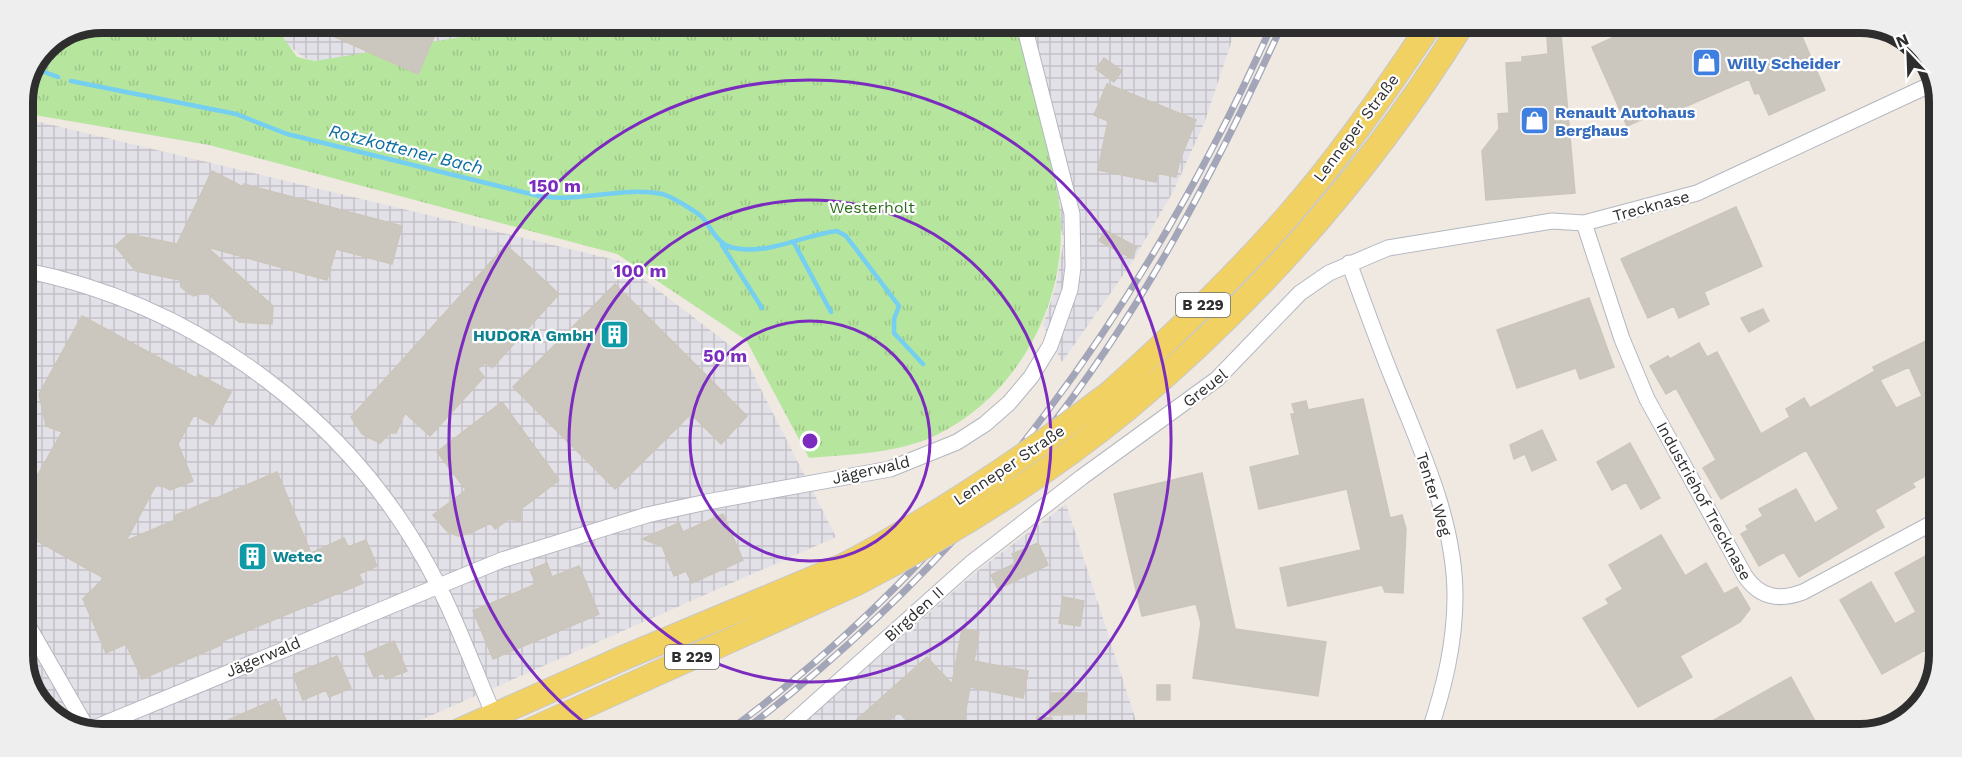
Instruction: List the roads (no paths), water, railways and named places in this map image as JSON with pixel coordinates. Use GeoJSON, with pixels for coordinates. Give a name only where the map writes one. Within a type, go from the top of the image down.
{"type":"FeatureCollection","features":[{"type":"Feature","properties":{"kind":"main road","name":"Lenneper Straße"},"geometry":{"type":"LineString","coordinates":[[497,723],[623,658],[850,574],[920,551],[979,515],[1060,460],[1119,400],[1173,335],[1287,218],[1380,98],[1425,33]]}},
{"type":"Feature","properties":{"kind":"main road","name":"Lenneper Straße"},"geometry":{"type":"LineString","coordinates":[[1119,400],[1195,349],[1268,277],[1338,196],[1382,139],[1456,33]]}},
{"type":"Feature","properties":{"kind":"main road","name":"Lenneper Straße"},"geometry":{"type":"LineString","coordinates":[[543,724],[850,574]]}},
{"type":"Feature","properties":{"kind":"street","name":"Jägerwald"},"geometry":{"type":"LineString","coordinates":[[102,724],[513,556],[647,515],[890,469],[957,442],[1010,403],[1031,377],[1050,346],[1070,290],[1073,267],[1072,214],[1026,33]]}},
{"type":"Feature","properties":{"kind":"street","name":"Trecknase"},"geometry":{"type":"LineString","coordinates":[[1349,263],[1388,248],[1440,238],[1552,221],[1584,223],[1697,193],[1927,86]]}},
{"type":"Feature","properties":{"kind":"street","name":"Industriehof Trecknase"},"geometry":{"type":"LineString","coordinates":[[1584,223],[1622,339],[1651,407],[1744,576],[1756,590],[1780,598],[1803,592],[1929,525]]}},
{"type":"Feature","properties":{"kind":"street","name":"Greuel"},"geometry":{"type":"LineString","coordinates":[[1049,502],[1217,379],[1300,293],[1349,263]]}},
{"type":"Feature","properties":{"kind":"street","name":"Tenter Weg"},"geometry":{"type":"LineString","coordinates":[[1349,263],[1433,482],[1450,548],[1455,594],[1454,632],[1443,691],[1432,724]]}},
{"type":"Feature","properties":{"kind":"street"},"geometry":{"type":"LineString","coordinates":[[33,272],[83,284],[148,308],[204,337],[274,385],[310,416],[368,477],[393,509],[438,585],[497,723]]}},
{"type":"Feature","properties":{"kind":"street","name":"Birgden II"},"geometry":{"type":"LineString","coordinates":[[791,724],[963,570],[1049,502]]}},
{"type":"Feature","properties":{"kind":"street"},"geometry":{"type":"LineString","coordinates":[[33,634],[83,721]]}},
{"type":"Feature","properties":{"kind":"waterway","name":"Rotzkottener Bach"},"geometry":{"type":"LineString","coordinates":[[41,71],[58,77]]}},
{"type":"Feature","properties":{"kind":"waterway","name":"Rotzkottener Bach"},"geometry":{"type":"LineString","coordinates":[[71,81],[236,114],[287,134],[539,196],[569,198],[632,192],[662,194],[699,214],[723,243],[734,248],[773,247],[837,231],[846,236],[899,306],[894,319],[894,333],[923,364]]}},
{"type":"Feature","properties":{"kind":"waterway","name":"Rotzkottener Bach"},"geometry":{"type":"LineString","coordinates":[[794,243],[831,312]]}},
{"type":"Feature","properties":{"kind":"waterway","name":"Rotzkottener Bach"},"geometry":{"type":"LineString","coordinates":[[722,245],[762,308]]}},
{"type":"Feature","properties":{"kind":"railway"},"geometry":{"type":"LineString","coordinates":[[737,724],[815,662],[898,585],[974,502],[1045,414],[1110,322],[1169,226],[1223,127],[1268,33]]}},
{"type":"Feature","properties":{"kind":"railway"},"geometry":{"type":"LineString","coordinates":[[752,724],[823,666],[900,595],[972,520],[1040,440],[1111,343],[1143,292],[1202,188],[1278,33]]}},
{"type":"Feature","properties":{"kind":"place","name":"Willy Scheider"},"geometry":{"type":"Point","coordinates":[1706,63]}},
{"type":"Feature","properties":{"kind":"place","name":"Renault Autohaus Berghaus"},"geometry":{"type":"Point","coordinates":[1534,121]}},
{"type":"Feature","properties":{"kind":"place","name":"HUDORA GmbH"},"geometry":{"type":"Point","coordinates":[615,335]}},
{"type":"Feature","properties":{"kind":"place","name":"Wetec"},"geometry":{"type":"Point","coordinates":[252,556]}},
{"type":"Feature","properties":{"kind":"park label","name":"Westerholt"},"geometry":{"type":"Point","coordinates":[872,207]}}]}
